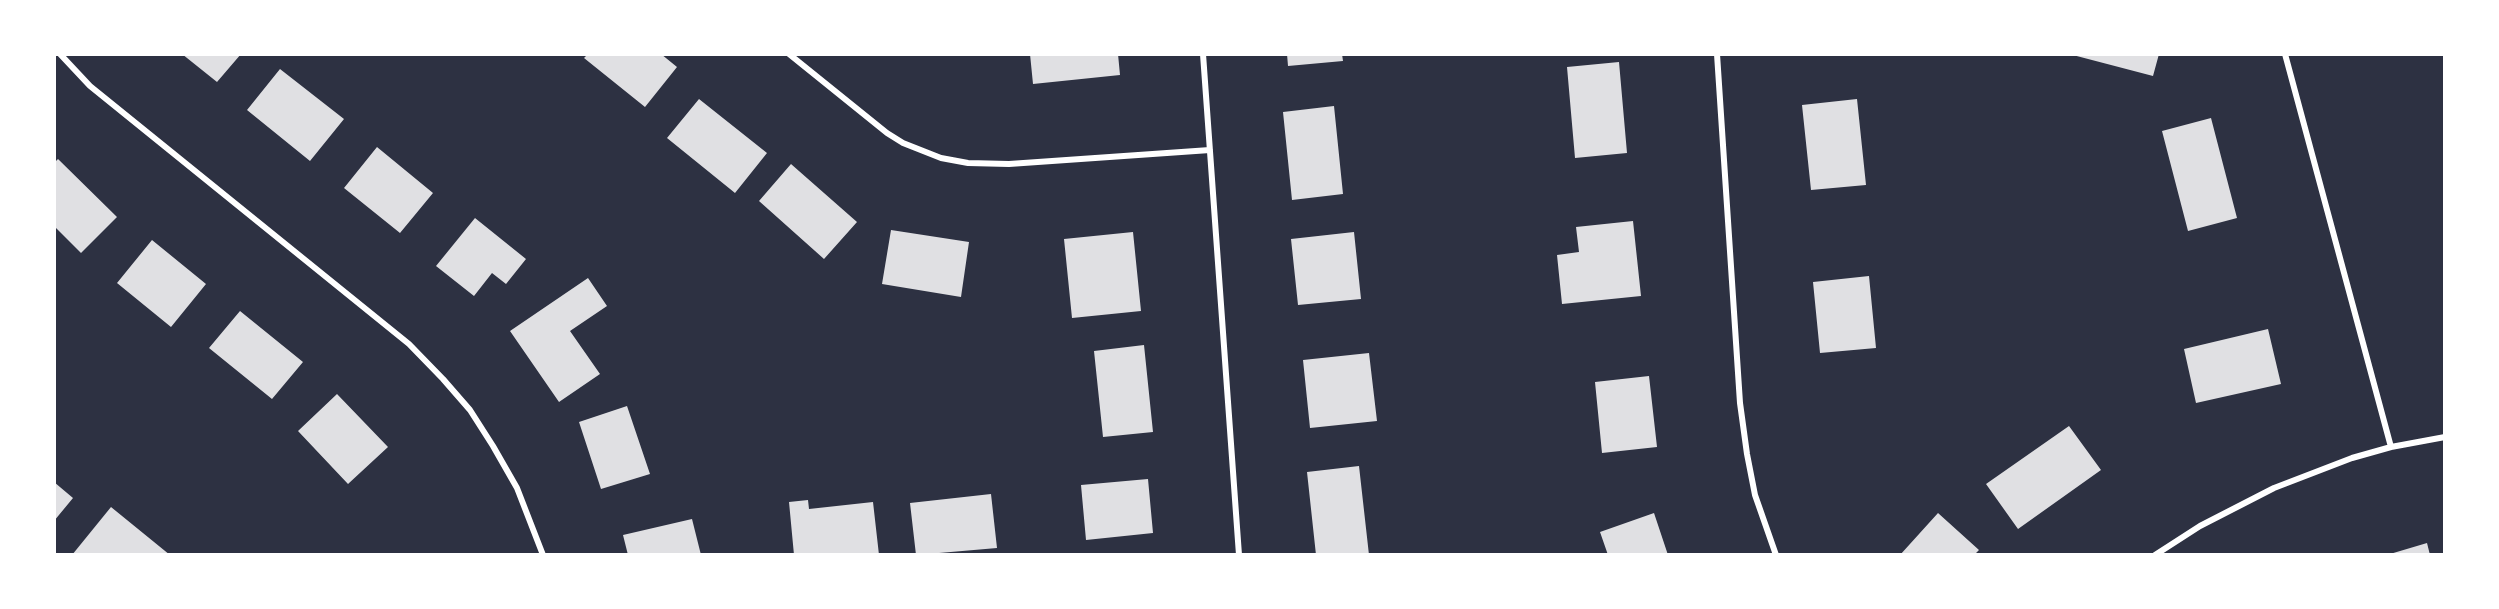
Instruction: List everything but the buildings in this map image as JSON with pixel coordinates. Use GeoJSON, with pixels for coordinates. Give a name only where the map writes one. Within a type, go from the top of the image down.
{"type":"FeatureCollection","features":[{"type":"Feature","properties":{"kind":"street"},"geometry":{"type":"LineString","coordinates":[[60,54],[90,86],[409,344],[443,379],[470,410],[494,446],[517,488],[543,555]]}},
{"type":"Feature","properties":{"kind":"street"},"geometry":{"type":"LineString","coordinates":[[789,54],[888,133],[903,143],[941,158],[968,164],[1009,164],[1210,150]]}},
{"type":"Feature","properties":{"kind":"street"},"geometry":{"type":"LineString","coordinates":[[1203,54],[1239,555]]}},
{"type":"Feature","properties":{"kind":"street"},"geometry":{"type":"LineString","coordinates":[[1717,54],[1740,404],[1755,495],[1776,555]]}},
{"type":"Feature","properties":{"kind":"street"},"geometry":{"type":"LineString","coordinates":[[2286,54],[2391,447]]}},
{"type":"Feature","properties":{"kind":"street"},"geometry":{"type":"LineString","coordinates":[[2155,555],[2200,526],[2274,488],[2352,458],[2391,447],[2445,437]]}}]}
